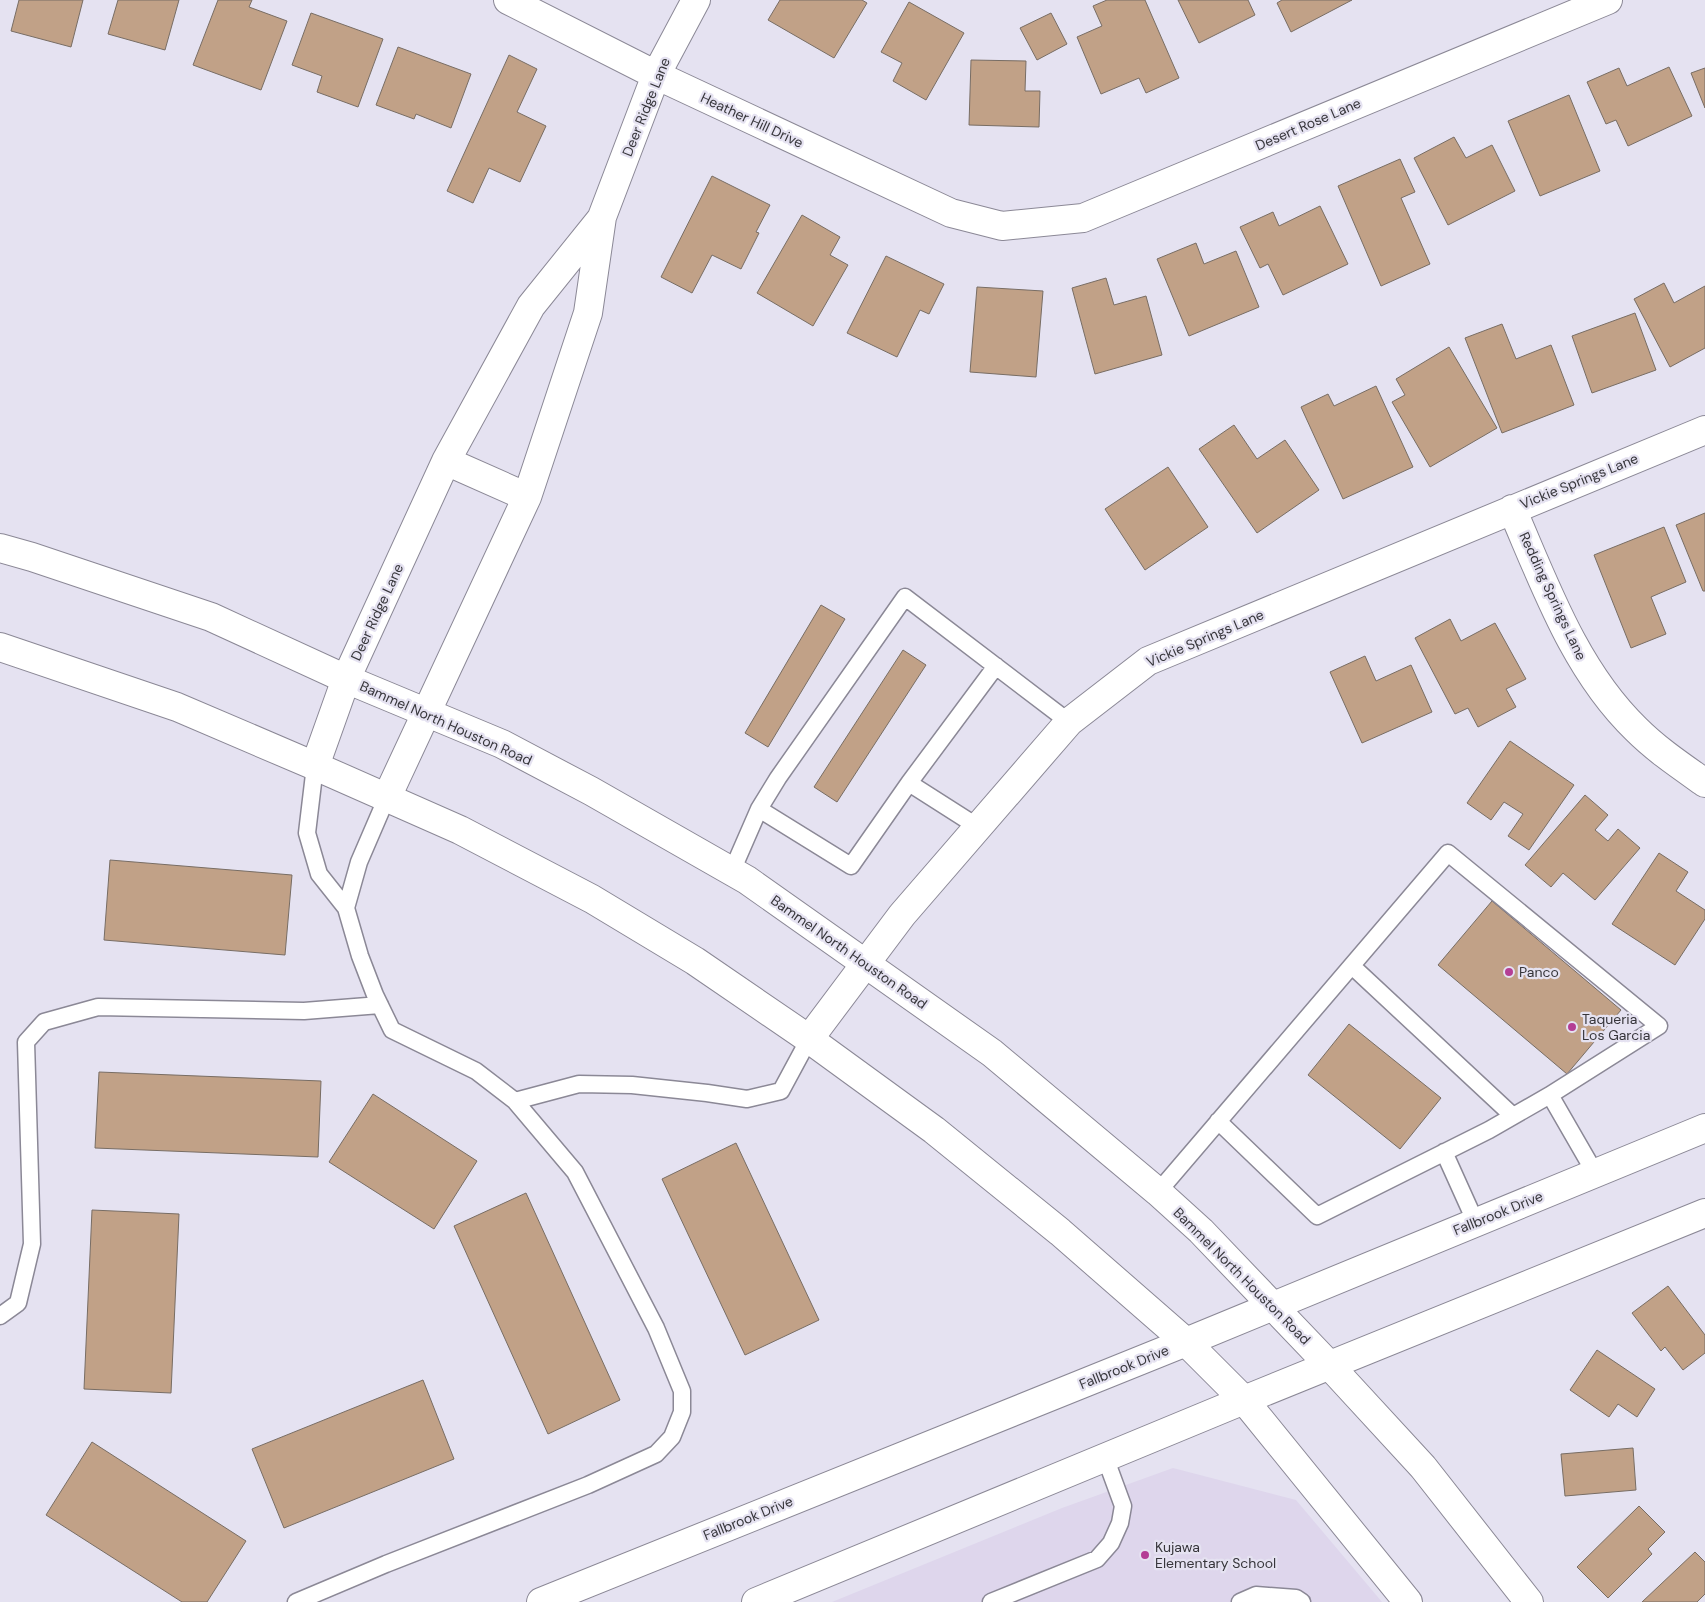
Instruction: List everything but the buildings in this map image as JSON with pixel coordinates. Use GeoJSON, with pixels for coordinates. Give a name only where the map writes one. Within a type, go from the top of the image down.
{"type":"FeatureCollection","features":[{"type":"Feature","properties":{"kind":"street","name":"Heather Hill Drive"},"geometry":{"type":"LineString","coordinates":[[508,0],[656,75],[951,213],[1002,226]]}},
{"type":"Feature","properties":{"kind":"street","name":"Deer Ridge Lane"},"geometry":{"type":"LineString","coordinates":[[387,797],[526,497],[588,313],[602,218],[656,75],[696,0]]}},
{"type":"Feature","properties":{"kind":"street","name":"Desert Rose Lane"},"geometry":{"type":"LineString","coordinates":[[1002,226],[1083,218],[1608,0]]}},
{"type":"Feature","properties":{"kind":"street","name":"Deer Ridge Lane"},"geometry":{"type":"LineString","coordinates":[[316,766],[346,679],[446,461],[531,306],[602,218]]}},
{"type":"Feature","properties":{"kind":"street","name":"Vickie Springs Lane"},"geometry":{"type":"LineString","coordinates":[[809,1038],[902,915],[1069,722],[1148,661],[1705,430]]}},
{"type":"Feature","properties":{"kind":"street"},"geometry":{"type":"LineString","coordinates":[[446,461],[526,497]]}},
{"type":"Feature","properties":{"kind":"street","name":"Redding Springs Lane"},"geometry":{"type":"LineString","coordinates":[[1512,509],[1556,610],[1589,672],[1611,702],[1636,729],[1662,753],[1705,783]]}},
{"type":"Feature","properties":{"kind":"street","name":"Bammel North Houston Road"},"geometry":{"type":"LineString","coordinates":[[0,548],[212,617],[346,679],[502,744],[591,790],[747,880],[992,1053],[1158,1192],[1201,1231],[1423,1467],[1529,1602]]}},
{"type":"Feature","properties":{"kind":"street"},"geometry":{"type":"LineString","coordinates":[[0,647],[177,707],[387,797],[460,830],[592,899],[695,960],[809,1038],[934,1130],[1060,1232],[1186,1342],[1244,1400],[1408,1602]]}},
{"type":"Feature","properties":{"kind":"street","name":"Fallbrook Drive"},"geometry":{"type":"LineString","coordinates":[[541,1602],[1186,1342],[1705,1128]]}},
{"type":"Feature","properties":{"kind":"street"},"geometry":{"type":"LineString","coordinates":[[756,1602],[1244,1400],[1705,1213]]}},
{"type":"Feature","properties":{"kind":"lane"},"geometry":{"type":"LineString","coordinates":[[732,871],[759,809],[778,778],[905,597],[1069,722]]}},
{"type":"Feature","properties":{"kind":"lane"},"geometry":{"type":"LineString","coordinates":[[759,809],[852,866],[909,783],[996,666]]}},
{"type":"Feature","properties":{"kind":"lane"},"geometry":{"type":"LineString","coordinates":[[296,1602],[386,1564],[588,1485],[656,1454],[672,1437],[682,1412],[682,1391],[656,1328],[575,1172],[515,1100],[476,1071],[392,1030],[360,956],[346,908],[320,874],[307,833],[316,766]]}},
{"type":"Feature","properties":{"kind":"lane"},"geometry":{"type":"LineString","coordinates":[[909,783],[978,827]]}},
{"type":"Feature","properties":{"kind":"lane"},"geometry":{"type":"LineString","coordinates":[[346,908],[359,862],[387,797]]}},
{"type":"Feature","properties":{"kind":"lane"},"geometry":{"type":"LineString","coordinates":[[1158,1192],[1448,853],[1659,1026],[1550,1095],[1489,1130],[1317,1216],[1218,1122]]}},
{"type":"Feature","properties":{"kind":"lane"},"geometry":{"type":"LineString","coordinates":[[1352,966],[1513,1116]]}},
{"type":"Feature","properties":{"kind":"lane"},"geometry":{"type":"LineString","coordinates":[[0,1316],[18,1303],[32,1244],[26,1042],[44,1022],[98,1007],[304,1011],[380,1006]]}},
{"type":"Feature","properties":{"kind":"lane"},"geometry":{"type":"LineString","coordinates":[[515,1100],[579,1084],[632,1085],[706,1092],[747,1099],[782,1092],[809,1038]]}},
{"type":"Feature","properties":{"kind":"lane"},"geometry":{"type":"LineString","coordinates":[[1550,1095],[1595,1173]]}},
{"type":"Feature","properties":{"kind":"lane"},"geometry":{"type":"LineString","coordinates":[[1444,1152],[1476,1223]]}},
{"type":"Feature","properties":{"kind":"lane"},"geometry":{"type":"LineString","coordinates":[[992,1602],[1096,1559],[1111,1543],[1120,1523],[1123,1506],[1105,1457]]}},
{"type":"Feature","properties":{"kind":"lane"},"geometry":{"type":"LineString","coordinates":[[1240,1602],[1256,1595],[1296,1598],[1302,1602]]}},
{"type":"Feature","properties":{"kind":"shaded area","name":"Kujawa Elementary School"},"geometry":{"type":"Polygon","coordinates":[[[1173,1468],[1296,1500],[1382,1602],[832,1602],[1062,1508],[1173,1468]]]}},
{"type":"Feature","properties":{"kind":"place","name":"Panco"},"geometry":{"type":"Point","coordinates":[1509,972]}},
{"type":"Feature","properties":{"kind":"place","name":"Taqueria Los Garcia"},"geometry":{"type":"Point","coordinates":[1572,1027]}},
{"type":"Feature","properties":{"kind":"place","name":"Kujawa Elementary School"},"geometry":{"type":"Point","coordinates":[1145,1555]}}]}
